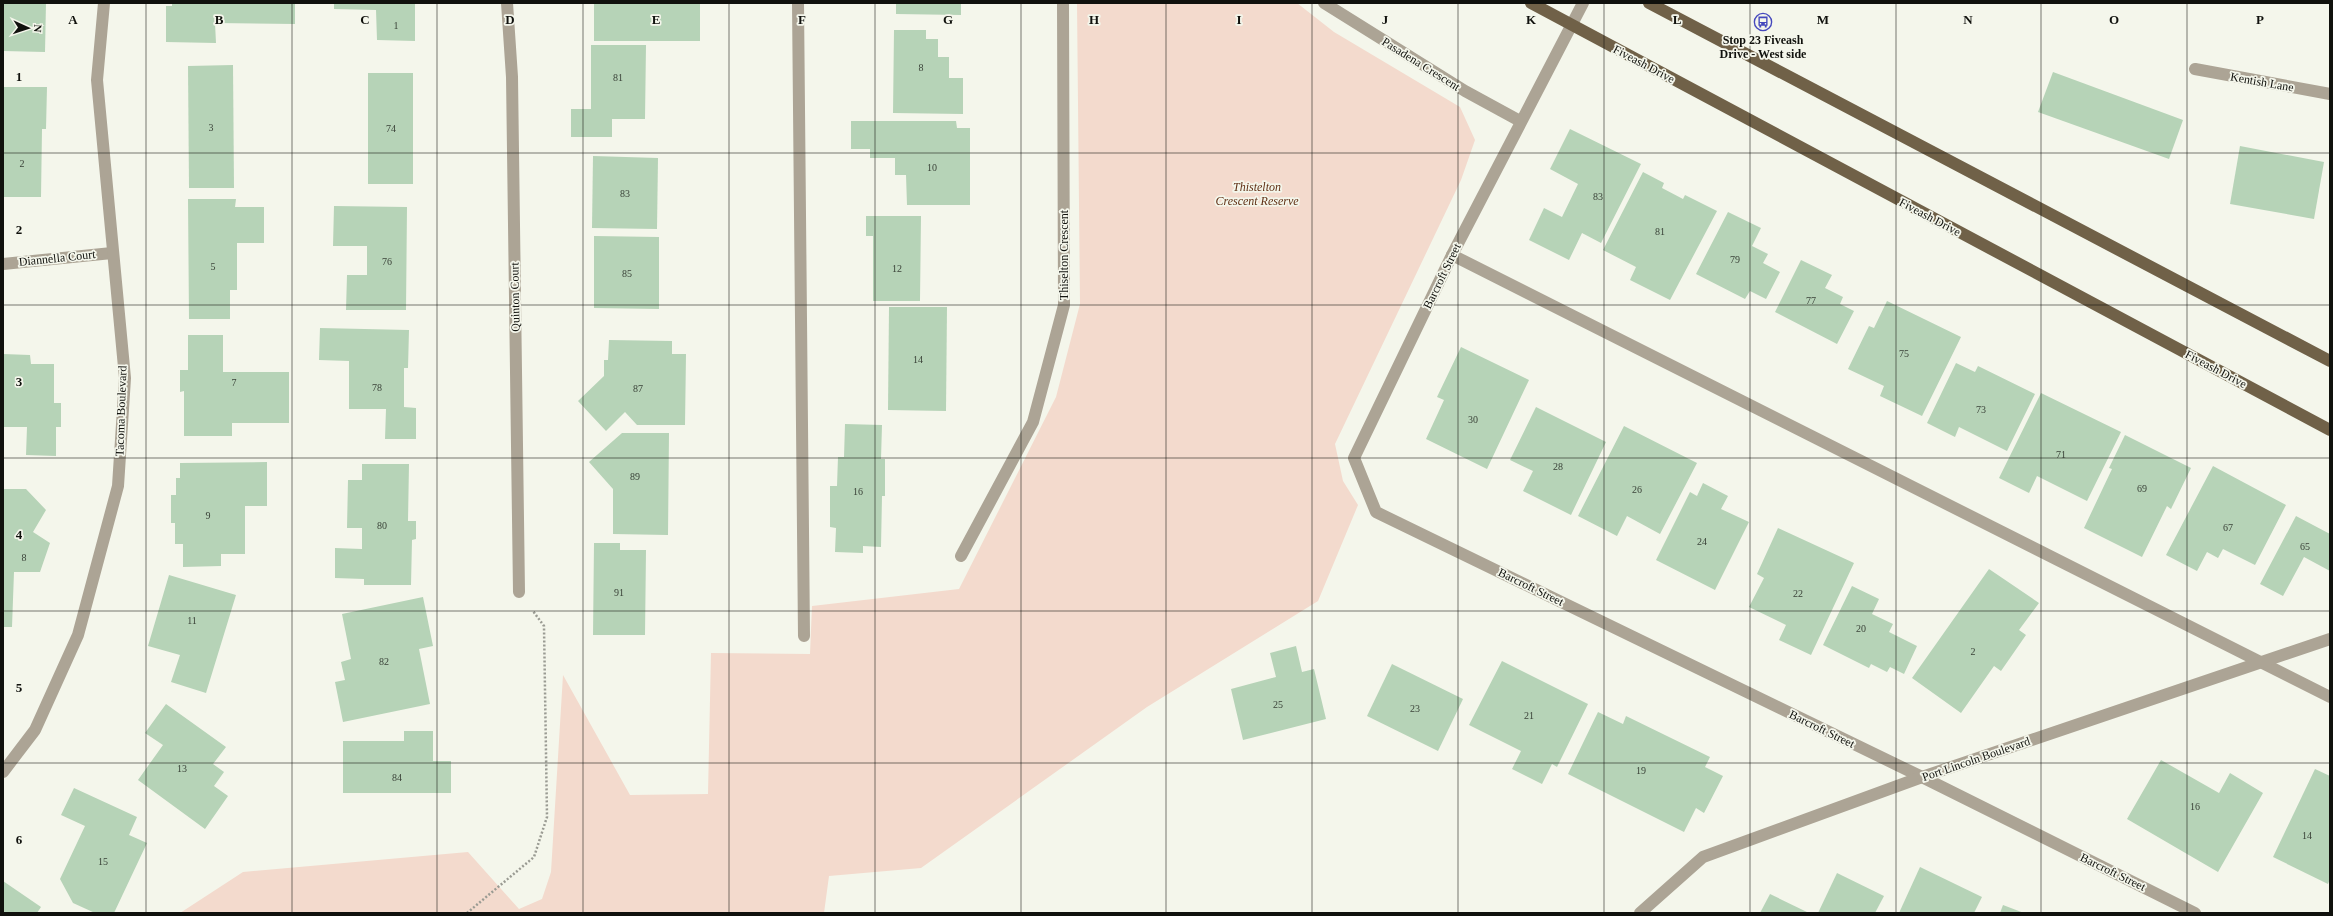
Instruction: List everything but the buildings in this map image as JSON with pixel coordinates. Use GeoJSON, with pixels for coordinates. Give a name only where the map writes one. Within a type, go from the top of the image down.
{"type":"FeatureCollection","features":[{"type":"Feature","properties":{"kind":"main road","name":"Fiveash Drive"},"geometry":{"type":"LineString","coordinates":[[1531,3],[2330,430]]}},
{"type":"Feature","properties":{"kind":"main road"},"geometry":{"type":"LineString","coordinates":[[1649,3],[2330,361]]}},
{"type":"Feature","properties":{"kind":"street","name":"Tacoma Boulevard"},"geometry":{"type":"LineString","coordinates":[[3,772],[35,730],[78,635],[118,486],[125,378],[112,253],[97,80],[104,3]]}},
{"type":"Feature","properties":{"kind":"street","name":"Quinton Court"},"geometry":{"type":"LineString","coordinates":[[508,3],[512,77],[519,592]]}},
{"type":"Feature","properties":{"kind":"street"},"geometry":{"type":"LineString","coordinates":[[798,3],[804,636]]}},
{"type":"Feature","properties":{"kind":"street","name":"Thiselton Crescent"},"geometry":{"type":"LineString","coordinates":[[962,556],[1033,422],[1064,305],[1063,3]]}},
{"type":"Feature","properties":{"kind":"street","name":"Pasadena Crescent"},"geometry":{"type":"LineString","coordinates":[[1324,3],[1465,91],[1520,121]]}},
{"type":"Feature","properties":{"kind":"street","name":"Barcroft Street"},"geometry":{"type":"LineString","coordinates":[[1583,3],[1520,121],[1452,255],[1354,458],[1376,512],[1922,777],[2195,913]]}},
{"type":"Feature","properties":{"kind":"street","name":"Kentish Lane"},"geometry":{"type":"LineString","coordinates":[[2194,69],[2330,94]]}},
{"type":"Feature","properties":{"kind":"street","name":"Diannella Court"},"geometry":{"type":"LineString","coordinates":[[3,264],[112,253]]}},
{"type":"Feature","properties":{"kind":"street"},"geometry":{"type":"LineString","coordinates":[[1452,255],[2330,697]]}},
{"type":"Feature","properties":{"kind":"street","name":"Port Lincoln Boulevard"},"geometry":{"type":"LineString","coordinates":[[1640,913],[1703,858],[1922,777],[2330,639]]}},
{"type":"Feature","properties":{"kind":"path"},"geometry":{"type":"LineString","coordinates":[[467,913],[534,857],[547,816],[544,626],[519,592]]}},
{"type":"Feature","properties":{"kind":"green space","name":"Thistelton Crescent Reserve"},"geometry":{"type":"Polygon","coordinates":[[[1077,3],[1297,3],[1334,32],[1460,107],[1475,140],[1461,180],[1335,444],[1343,481],[1358,505],[1318,601],[1147,707],[921,868],[829,876],[824,913],[180,913],[243,872],[468,852],[519,909],[542,899],[551,872],[563,675],[630,795],[708,794],[711,653],[810,654],[812,606],[959,589],[1056,397],[1080,304],[1077,3]]]}},
{"type":"Feature","properties":{"kind":"place","name":"Stop 23 Fiveash Drive - West side"},"geometry":{"type":"Point","coordinates":[1763,22]}}]}
